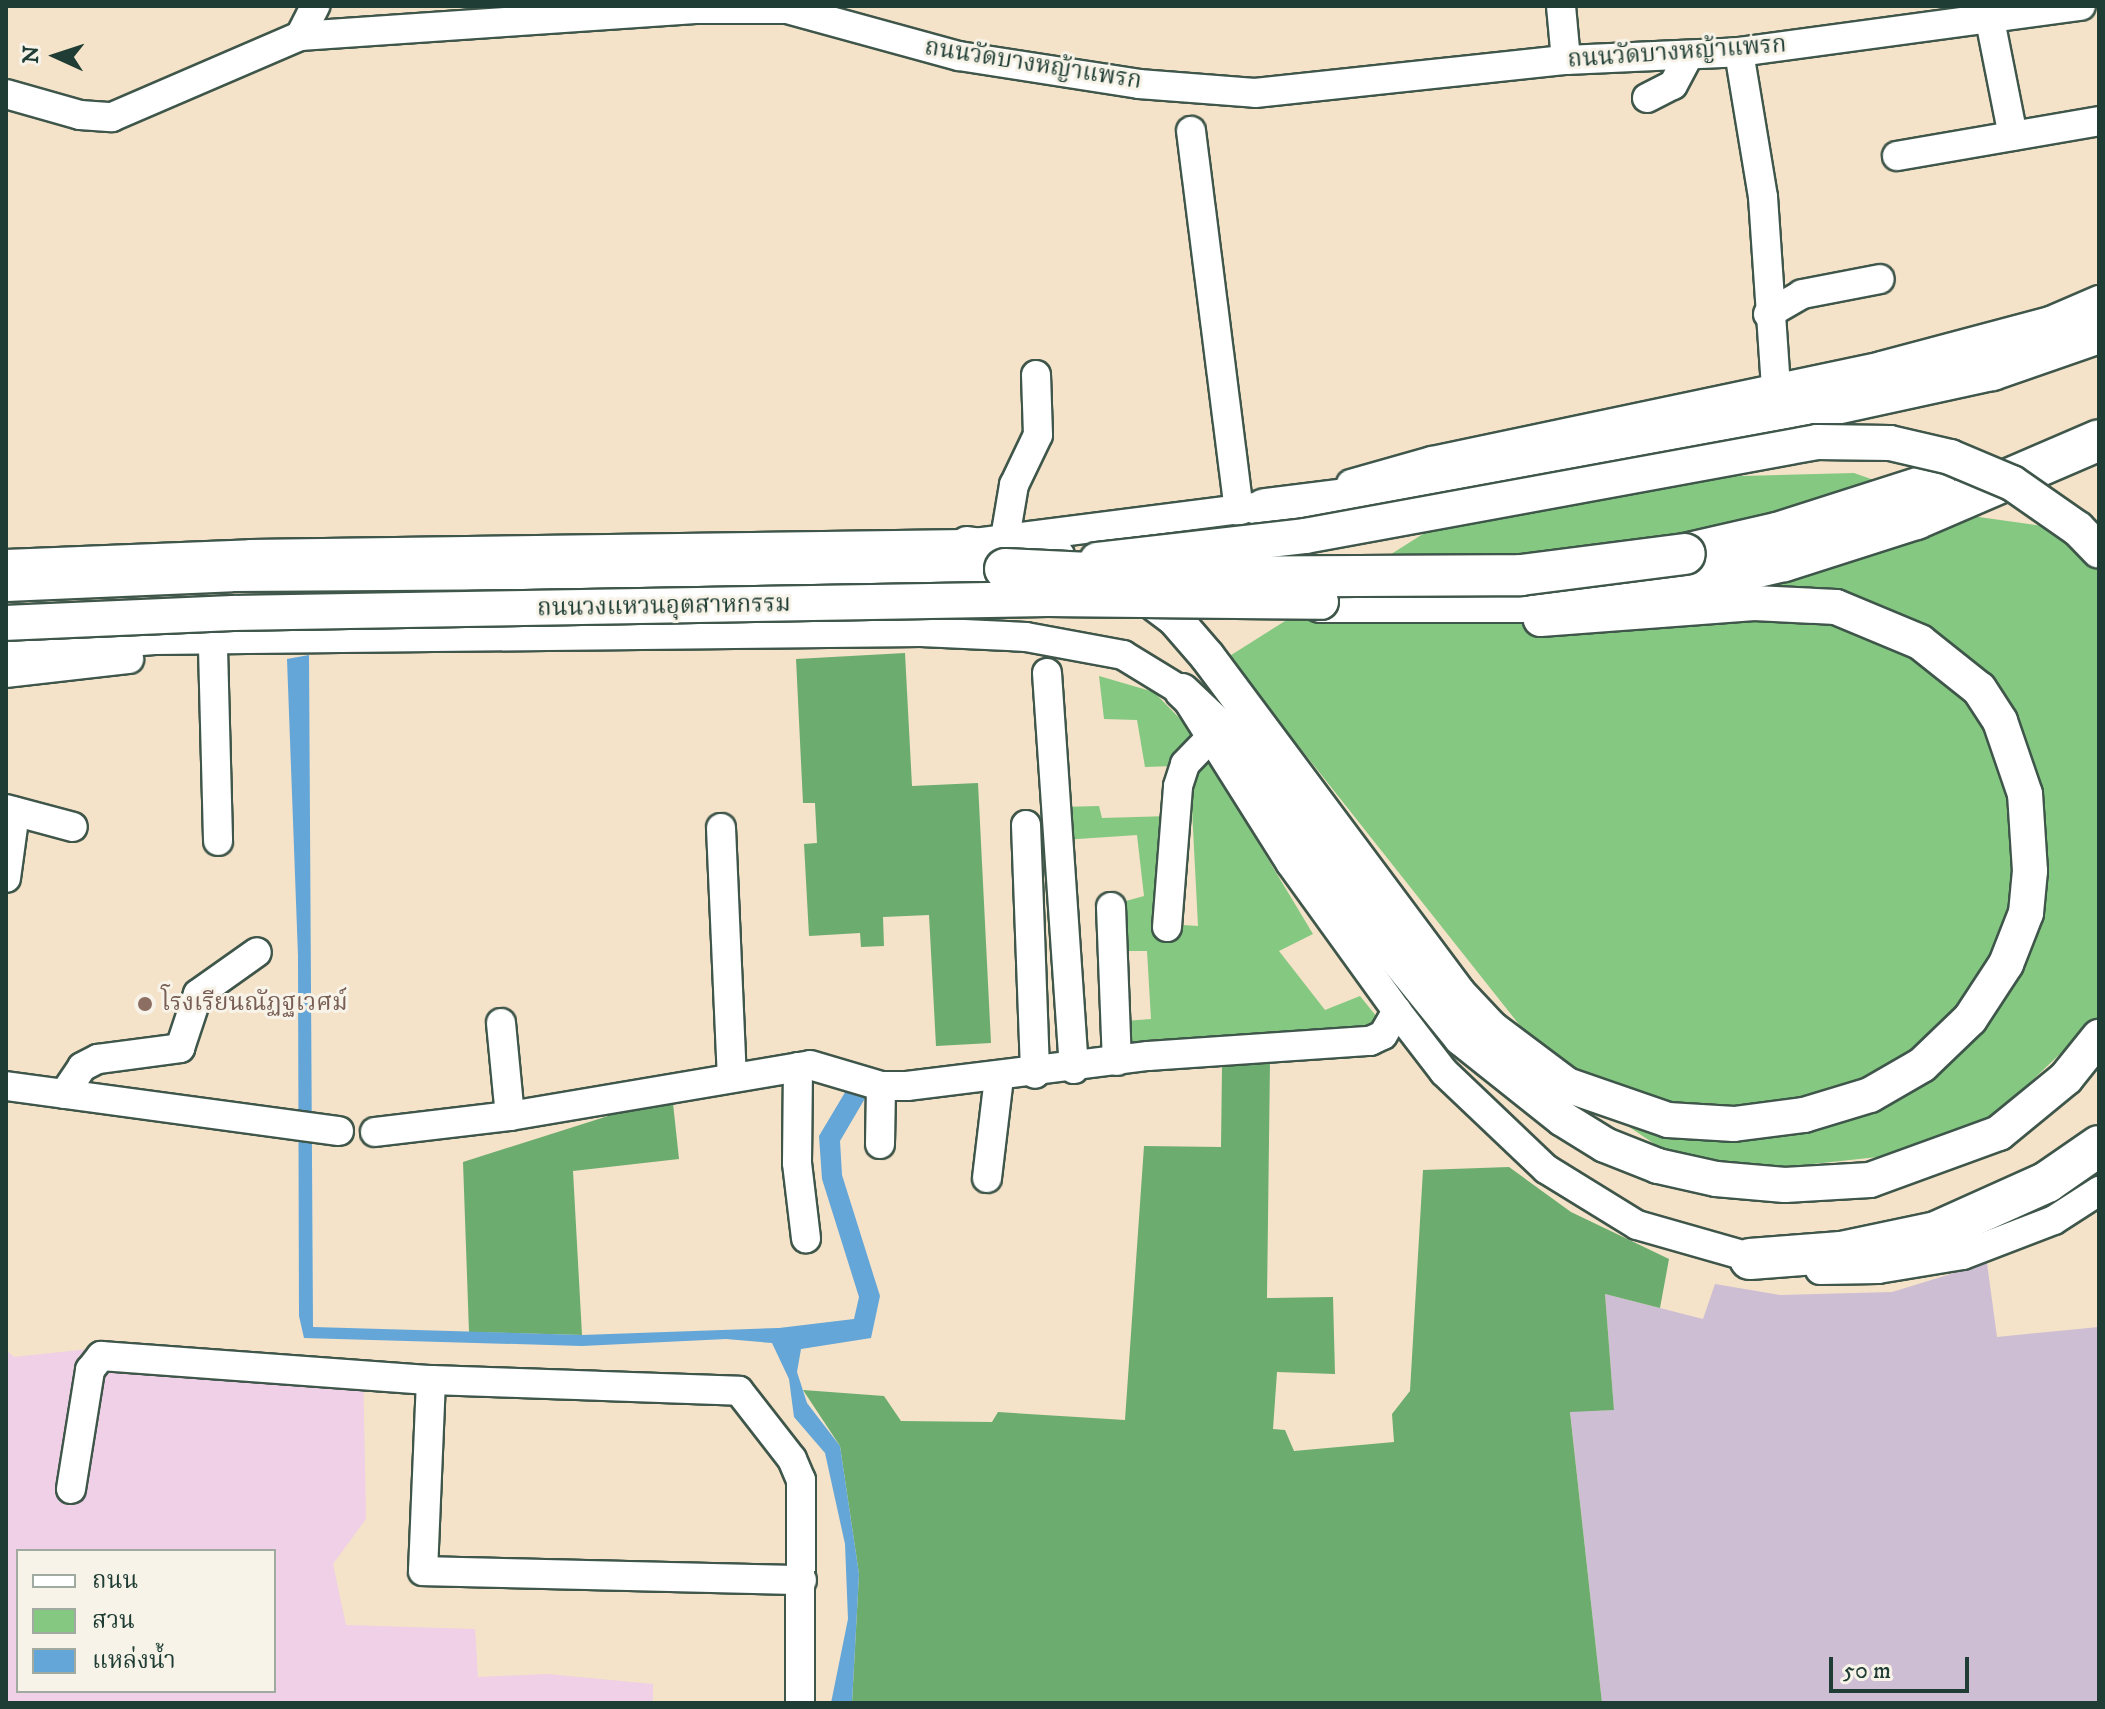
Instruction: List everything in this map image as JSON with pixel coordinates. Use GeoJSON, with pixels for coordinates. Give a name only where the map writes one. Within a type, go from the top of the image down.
{"type":"FeatureCollection","features":[{"type":"Feature","properties":{"kind":"highway"},"geometry":{"type":"LineString","coordinates":[[1252,510],[1434,488],[1680,438],[1992,370],[2099,333]]}},
{"type":"Feature","properties":{"kind":"highway"},"geometry":{"type":"LineString","coordinates":[[1005,554],[1256,578],[1521,575],[1608,567],[1761,537],[1844,513],[1968,471],[2099,411]]}},
{"type":"Feature","properties":{"kind":"highway"},"geometry":{"type":"LineString","coordinates":[[1321,602],[1527,602],[1690,583],[1784,561],[1916,519],[2099,440]]}},
{"type":"Feature","properties":{"kind":"highway"},"geometry":{"type":"LineString","coordinates":[[1750,1259],[1841,1252],[1936,1232],[2047,1182],[2099,1146]]}},
{"type":"Feature","properties":{"kind":"main road","name":"ถนนวงแหวนอุตสาหกรรม"},"geometry":{"type":"LineString","coordinates":[[6,584],[232,574],[1005,554],[1305,536],[1817,442],[1890,443],[1950,457],[2012,483],[2078,529],[2099,551]]}},
{"type":"Feature","properties":{"kind":"main road","name":"ถนนวงแหวนอุตสาหกรรม"},"geometry":{"type":"LineString","coordinates":[[6,623],[233,613],[1048,599],[1321,602],[1475,620],[1754,603],[1836,607],[1920,642],[1979,689],[2015,756],[2030,831],[2026,913],[2006,964],[1970,1019],[1922,1065],[1870,1095],[1804,1115],[1734,1124],[1668,1120],[1567,1085],[1491,1028],[1423,952],[1175,619],[1143,594],[1087,565],[967,544]]}},
{"type":"Feature","properties":{"kind":"main road"},"geometry":{"type":"LineString","coordinates":[[1182,691],[1222,729],[1285,806],[1355,907],[1461,1038],[1508,1080],[1605,1145],[1658,1166],[1716,1179],[1785,1185],[1870,1180],[1999,1133],[2066,1078],[2099,1037]]}},
{"type":"Feature","properties":{"kind":"street"},"geometry":{"type":"LineString","coordinates":[[1561,6],[1566,60]]}},
{"type":"Feature","properties":{"kind":"street","name":"ถนนวัดบางหญ้าแพรก"},"geometry":{"type":"LineString","coordinates":[[6,94],[80,115],[112,117],[300,36],[522,17],[787,9],[959,56],[1139,84],[1255,93],[1566,60],[1739,52],[2081,6]]}},
{"type":"Feature","properties":{"kind":"street"},"geometry":{"type":"LineString","coordinates":[[300,36],[311,7]]}},
{"type":"Feature","properties":{"kind":"street"},"geometry":{"type":"LineString","coordinates":[[1990,20],[2013,136]]}},
{"type":"Feature","properties":{"kind":"street"},"geometry":{"type":"LineString","coordinates":[[1739,52],[1763,197],[1768,314],[1776,388]]}},
{"type":"Feature","properties":{"kind":"street"},"geometry":{"type":"LineString","coordinates":[[1647,98],[1673,85],[1689,55]]}},
{"type":"Feature","properties":{"kind":"street"},"geometry":{"type":"LineString","coordinates":[[1897,156],[2099,121]]}},
{"type":"Feature","properties":{"kind":"street"},"geometry":{"type":"LineString","coordinates":[[1191,131],[1252,510]]}},
{"type":"Feature","properties":{"kind":"street"},"geometry":{"type":"LineString","coordinates":[[1768,314],[1802,294],[1880,279]]}},
{"type":"Feature","properties":{"kind":"street"},"geometry":{"type":"LineString","coordinates":[[6,564],[251,554],[967,544],[1005,554],[1252,510],[1432,461],[1776,388],[2050,321],[2099,300]]}},
{"type":"Feature","properties":{"kind":"street"},"geometry":{"type":"LineString","coordinates":[[1005,554],[1014,485],[1038,435],[1036,375]]}},
{"type":"Feature","properties":{"kind":"street"},"geometry":{"type":"LineString","coordinates":[[6,651],[155,640],[976,632],[1082,644],[1123,655],[1157,671],[1182,691],[1291,864],[1444,1072],[1546,1169],[1637,1225],[1750,1259],[1804,1270],[1863,1269],[1963,1255],[2054,1220],[2099,1191]]}},
{"type":"Feature","properties":{"kind":"street"},"geometry":{"type":"LineString","coordinates":[[6,673],[274,639]]}},
{"type":"Feature","properties":{"kind":"street"},"geometry":{"type":"LineString","coordinates":[[213,648],[218,841]]}},
{"type":"Feature","properties":{"kind":"street"},"geometry":{"type":"LineString","coordinates":[[1047,673],[1074,1069]]}},
{"type":"Feature","properties":{"kind":"street"},"geometry":{"type":"LineString","coordinates":[[1167,927],[1178,786],[1185,764],[1211,737]]}},
{"type":"Feature","properties":{"kind":"street"},"geometry":{"type":"LineString","coordinates":[[6,878],[10,810],[73,827]]}},
{"type":"Feature","properties":{"kind":"street"},"geometry":{"type":"LineString","coordinates":[[1026,825],[1035,1074]]}},
{"type":"Feature","properties":{"kind":"street"},"geometry":{"type":"LineString","coordinates":[[721,828],[732,1077]]}},
{"type":"Feature","properties":{"kind":"street"},"geometry":{"type":"LineString","coordinates":[[1111,907],[1117,1061]]}},
{"type":"Feature","properties":{"kind":"street"},"geometry":{"type":"LineString","coordinates":[[64,1094],[82,1067],[98,1059],[180,1048],[198,994],[257,952]]}},
{"type":"Feature","properties":{"kind":"street"},"geometry":{"type":"LineString","coordinates":[[375,1132],[510,1116],[798,1067],[833,1070],[881,1086],[999,1078],[1117,1061],[1370,1041],[1383,1035],[1397,1011]]}},
{"type":"Feature","properties":{"kind":"street"},"geometry":{"type":"LineString","coordinates":[[501,1023],[510,1116]]}},
{"type":"Feature","properties":{"kind":"street"},"geometry":{"type":"LineString","coordinates":[[798,1067],[797,1163],[806,1238]]}},
{"type":"Feature","properties":{"kind":"street"},"geometry":{"type":"LineString","coordinates":[[987,1178],[999,1078]]}},
{"type":"Feature","properties":{"kind":"street"},"geometry":{"type":"LineString","coordinates":[[6,1086],[332,1131]]}},
{"type":"Feature","properties":{"kind":"street"},"geometry":{"type":"LineString","coordinates":[[880,1144],[881,1086]]}},
{"type":"Feature","properties":{"kind":"street"},"geometry":{"type":"LineString","coordinates":[[71,1489],[90,1370],[101,1356],[431,1380],[739,1391],[792,1459],[801,1480],[800,1703]]}},
{"type":"Feature","properties":{"kind":"street"},"geometry":{"type":"LineString","coordinates":[[431,1380],[423,1571],[802,1580]]}},
{"type":"Feature","properties":{"kind":"shaded area"},"geometry":{"type":"Polygon","coordinates":[[[1987,1263],[1997,1337],[2099,1327],[2099,1703],[1602,1703],[1570,1411],[1614,1410],[1605,1294],[1703,1319],[1715,1284],[1780,1295],[1892,1292],[1987,1263]]]}},
{"type":"Feature","properties":{"kind":"shaded area"},"geometry":{"type":"Polygon","coordinates":[[[89,1349],[363,1364],[366,1519],[333,1564],[346,1625],[475,1629],[478,1677],[547,1674],[653,1684],[653,1703],[6,1703],[6,1350],[14,1357],[89,1349]]]}},
{"type":"Feature","properties":{"kind":"green space"},"geometry":{"type":"Polygon","coordinates":[[[1854,473],[1979,517],[2099,534],[2099,1017],[1961,1148],[1702,1176],[1567,1085],[1228,657],[1461,510],[1668,478],[1854,473]]]}},
{"type":"Feature","properties":{"kind":"green space"},"geometry":{"type":"Polygon","coordinates":[[[905,653],[912,786],[978,783],[991,1043],[936,1046],[929,915],[883,917],[884,946],[861,947],[860,933],[809,936],[804,844],[817,843],[815,803],[803,803],[796,659],[905,653]]]}},
{"type":"Feature","properties":{"kind":"green space"},"geometry":{"type":"Polygon","coordinates":[[[1099,676],[1154,692],[1187,726],[1195,741],[1174,766],[1145,767],[1137,720],[1104,719],[1099,676]]]}},
{"type":"Feature","properties":{"kind":"green space"},"geometry":{"type":"Polygon","coordinates":[[[1206,756],[1313,934],[1279,951],[1325,1010],[1360,996],[1381,1022],[1316,1034],[1128,1049],[1125,1021],[1151,1019],[1147,951],[1118,951],[1115,904],[1144,896],[1137,835],[1063,840],[1061,807],[1099,806],[1102,818],[1170,816],[1165,910],[1183,925],[1198,926],[1190,770],[1206,756]]]}},
{"type":"Feature","properties":{"kind":"green space"},"geometry":{"type":"Polygon","coordinates":[[[1270,1061],[1267,1298],[1333,1297],[1335,1374],[1277,1372],[1273,1429],[1285,1430],[1294,1451],[1394,1442],[1392,1414],[1410,1391],[1423,1170],[1509,1167],[1571,1212],[1669,1259],[1660,1308],[1605,1294],[1614,1410],[1570,1412],[1602,1703],[852,1703],[859,1574],[840,1446],[803,1390],[884,1396],[901,1421],[992,1422],[998,1412],[1125,1420],[1144,1146],[1221,1147],[1222,1065],[1270,1061]]]}},
{"type":"Feature","properties":{"kind":"green space"},"geometry":{"type":"Polygon","coordinates":[[[672,1094],[679,1159],[573,1171],[582,1335],[469,1332],[463,1162],[608,1116],[607,1104],[672,1094]]]}},
{"type":"Feature","properties":{"kind":"water"},"geometry":{"type":"Polygon","coordinates":[[[309,655],[313,1327],[582,1335],[779,1328],[854,1319],[859,1297],[822,1179],[819,1136],[850,1084],[867,1095],[840,1141],[842,1175],[880,1296],[871,1338],[801,1349],[797,1372],[807,1403],[840,1446],[859,1574],[852,1703],[831,1703],[848,1619],[845,1544],[825,1453],[794,1417],[789,1379],[772,1343],[726,1339],[582,1346],[304,1338],[299,1316],[298,956],[287,659],[309,655]]]}},
{"type":"Feature","properties":{"kind":"place","name":"โรงเรียนณัฏฐเวศม์"},"geometry":{"type":"Point","coordinates":[145,1004]}}]}
